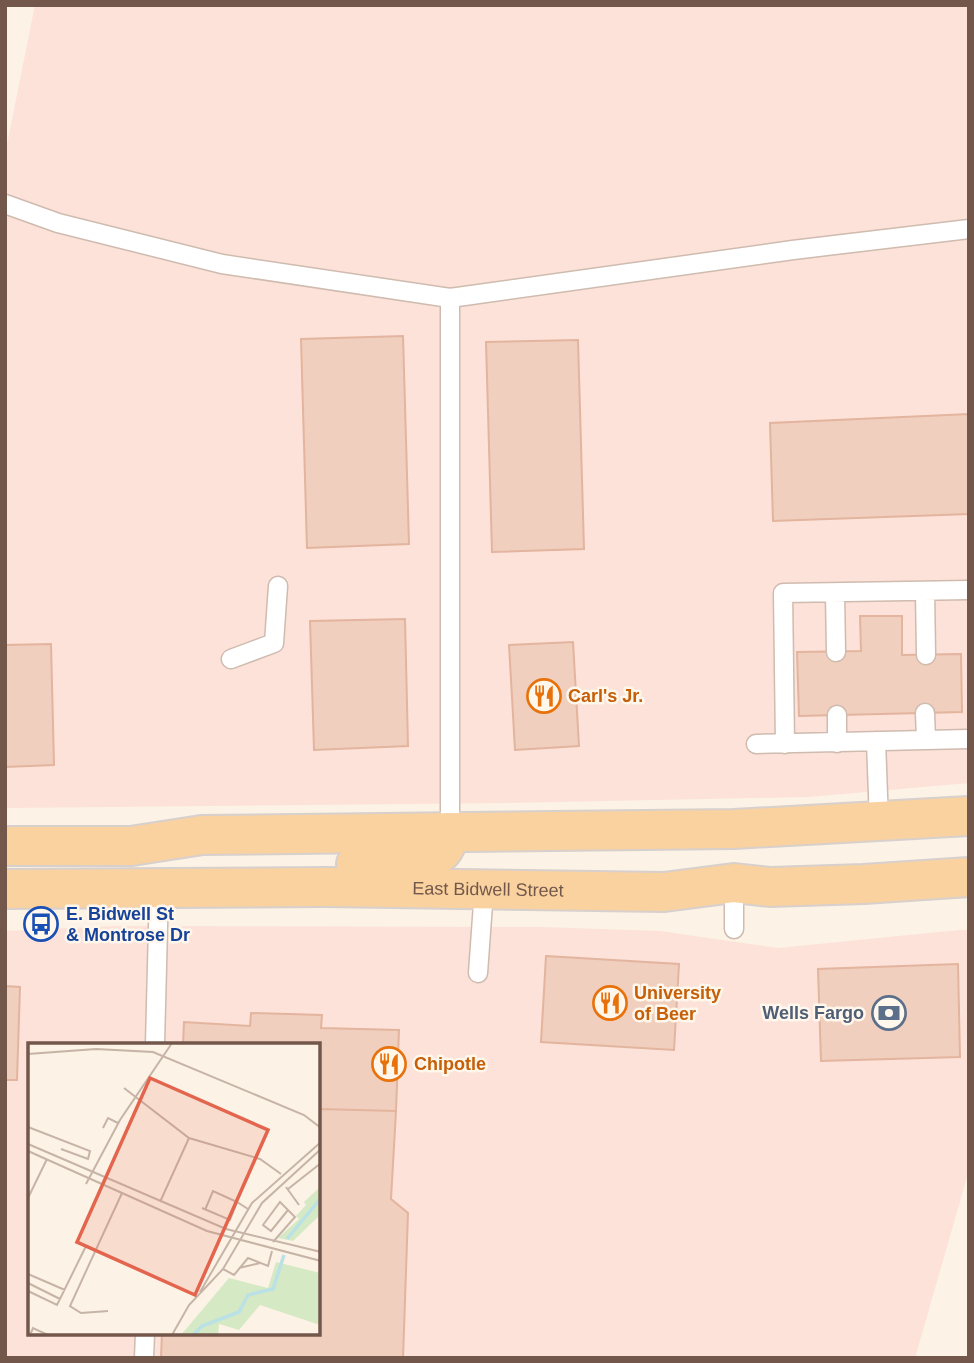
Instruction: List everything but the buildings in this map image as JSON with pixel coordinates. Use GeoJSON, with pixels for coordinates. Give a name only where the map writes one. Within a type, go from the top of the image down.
{"type":"FeatureCollection","features":[{"type":"Feature","properties":{"kind":"main road"},"geometry":{"type":"LineString","coordinates":[[5,846],[131,846],[202,835],[720,830],[969,817]]}},
{"type":"Feature","properties":{"kind":"main road"},"geometry":{"type":"LineString","coordinates":[[484,890],[482,869],[495,856],[609,852],[670,845],[720,830]]}},
{"type":"Feature","properties":{"kind":"main road"},"geometry":{"type":"LineString","coordinates":[[159,888],[195,869],[422,861],[433,858],[442,851],[450,832]]}},
{"type":"Feature","properties":{"kind":"main road","name":"East Bidwell Street"},"geometry":{"type":"LineString","coordinates":[[5,889],[326,887],[664,892],[734,883],[770,887],[969,877]]}},
{"type":"Feature","properties":{"kind":"lane"},"geometry":{"type":"LineString","coordinates":[[5,204],[58,223],[222,264],[450,298],[768,253],[969,229]]}},
{"type":"Feature","properties":{"kind":"lane"},"geometry":{"type":"LineString","coordinates":[[450,298],[450,832]]}},
{"type":"Feature","properties":{"kind":"lane"},"geometry":{"type":"LineString","coordinates":[[231,659],[274,643],[278,586]]}},
{"type":"Feature","properties":{"kind":"lane"},"geometry":{"type":"LineString","coordinates":[[785,744],[783,593],[969,590]]}},
{"type":"Feature","properties":{"kind":"lane"},"geometry":{"type":"LineString","coordinates":[[925,591],[926,655]]}},
{"type":"Feature","properties":{"kind":"lane"},"geometry":{"type":"LineString","coordinates":[[835,593],[836,652]]}},
{"type":"Feature","properties":{"kind":"lane"},"geometry":{"type":"LineString","coordinates":[[925,713],[926,740]]}},
{"type":"Feature","properties":{"kind":"lane"},"geometry":{"type":"LineString","coordinates":[[837,715],[837,743]]}},
{"type":"Feature","properties":{"kind":"lane"},"geometry":{"type":"LineString","coordinates":[[757,744],[969,739]]}},
{"type":"Feature","properties":{"kind":"lane"},"geometry":{"type":"LineString","coordinates":[[876,741],[879,822]]}},
{"type":"Feature","properties":{"kind":"lane"},"geometry":{"type":"LineString","coordinates":[[734,883],[734,929]]}},
{"type":"Feature","properties":{"kind":"lane"},"geometry":{"type":"LineString","coordinates":[[155,1043],[159,888]]}},
{"type":"Feature","properties":{"kind":"lane"},"geometry":{"type":"LineString","coordinates":[[478,973],[484,890]]}},
{"type":"Feature","properties":{"kind":"lane"},"geometry":{"type":"LineString","coordinates":[[144,1358],[145,1335]]}},
{"type":"Feature","properties":{"kind":"shaded area"},"geometry":{"type":"Polygon","coordinates":[[[35,5],[969,5],[969,783],[808,797],[5,808],[5,155],[35,5]]]}},
{"type":"Feature","properties":{"kind":"shaded area"},"geometry":{"type":"Polygon","coordinates":[[[116,926],[541,927],[660,931],[778,948],[969,930],[969,1170],[915,1358],[5,1358],[5,931],[116,926]]]}},
{"type":"Feature","properties":{"kind":"place","name":"Carl's Jr."},"geometry":{"type":"Point","coordinates":[544,696]}},
{"type":"Feature","properties":{"kind":"place","name":"E. Bidwell St & Montrose Dr"},"geometry":{"type":"Point","coordinates":[41,924]}},
{"type":"Feature","properties":{"kind":"place","name":"University of Beer"},"geometry":{"type":"Point","coordinates":[610,1003]}},
{"type":"Feature","properties":{"kind":"place","name":"Wells Fargo"},"geometry":{"type":"Point","coordinates":[889,1013]}},
{"type":"Feature","properties":{"kind":"place","name":"Chipotle"},"geometry":{"type":"Point","coordinates":[389,1064]}}]}
